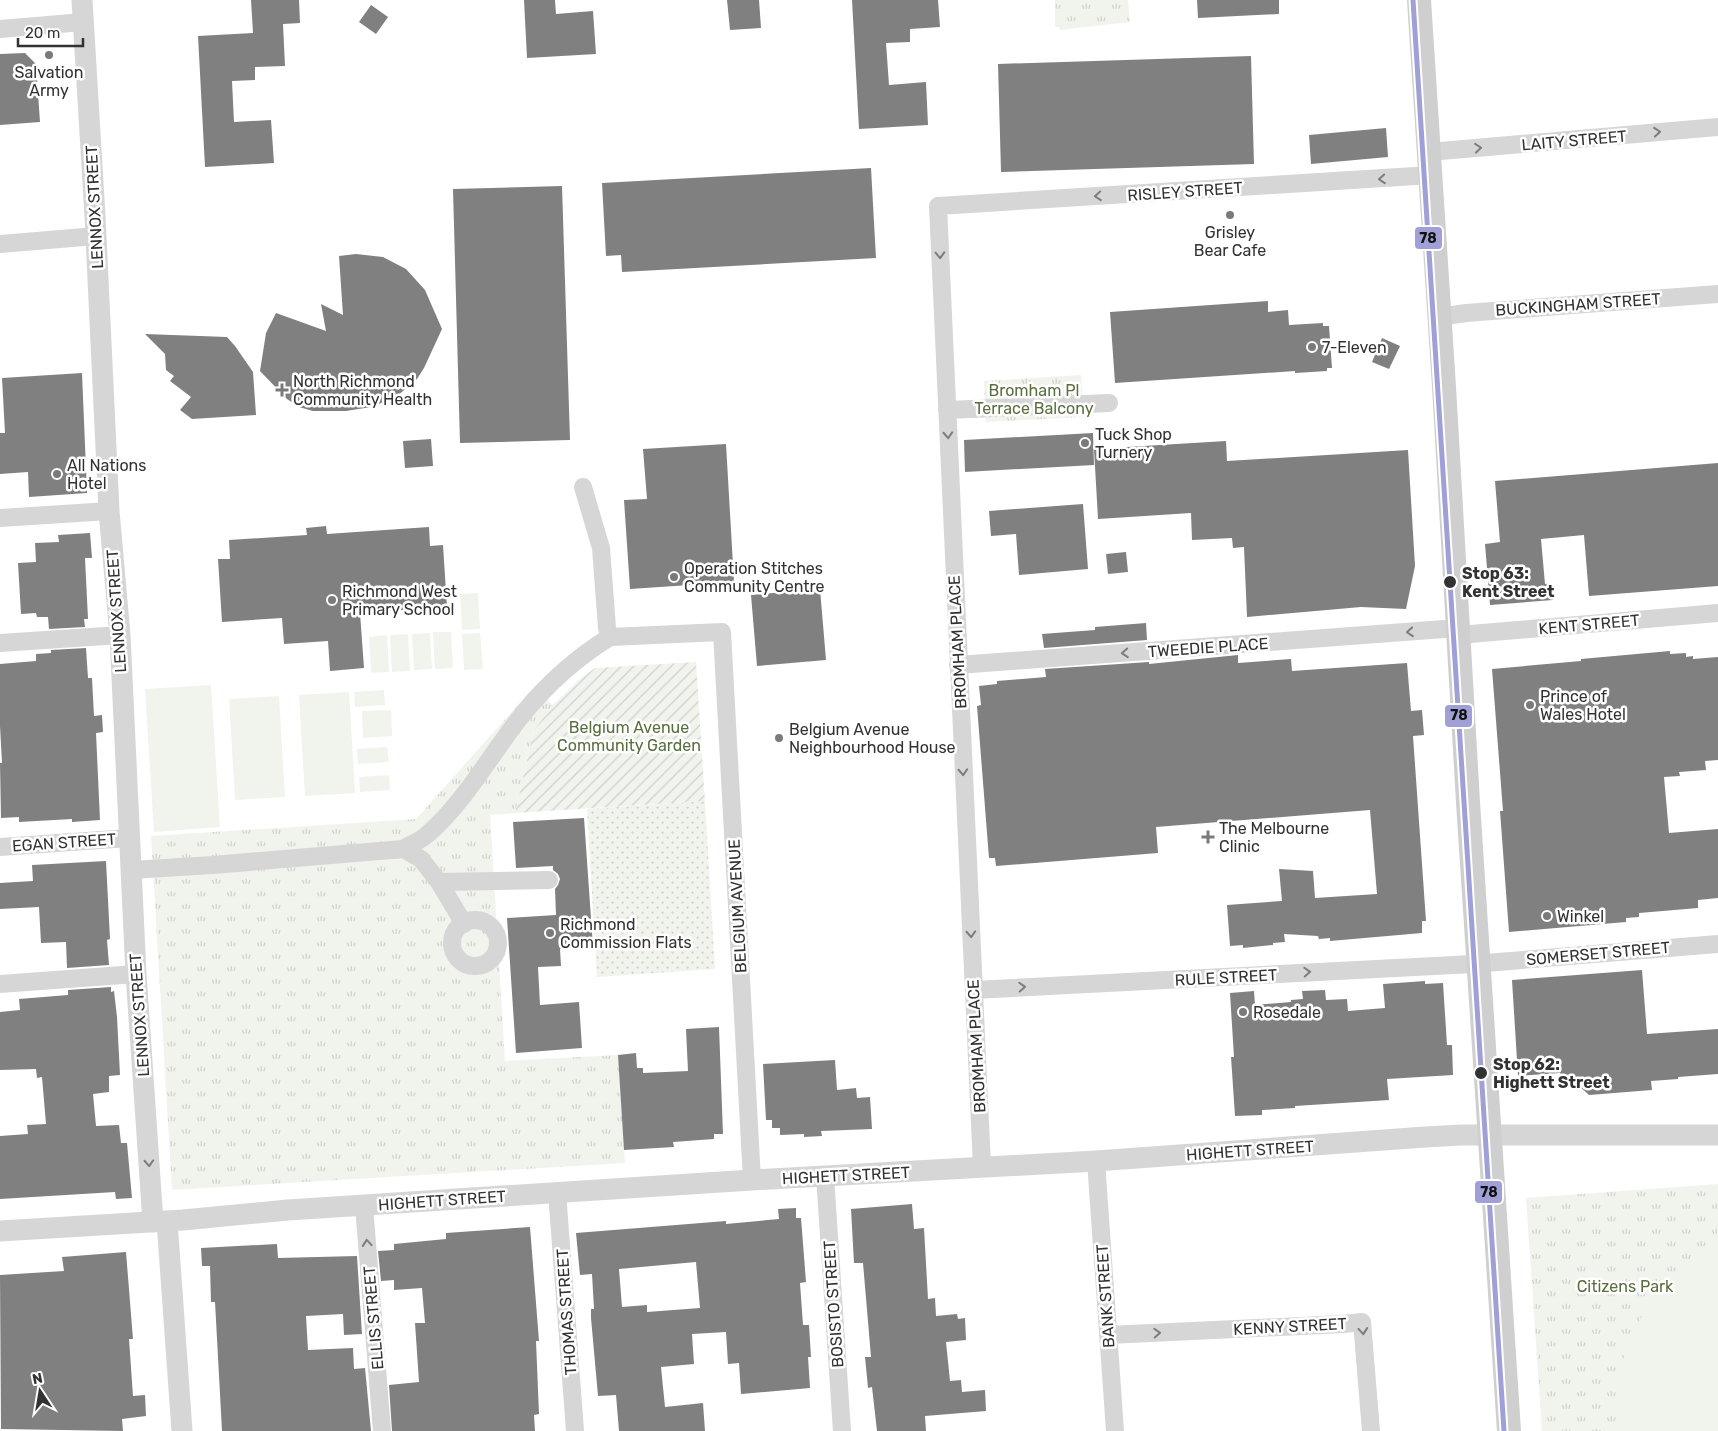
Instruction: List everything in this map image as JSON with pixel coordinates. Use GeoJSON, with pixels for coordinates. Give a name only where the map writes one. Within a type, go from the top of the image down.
{"type":"FeatureCollection","features":[{"type":"Feature","properties":{"kind":"main road"},"geometry":{"type":"LineString","coordinates":[[1419,0],[1509,1431]]}},
{"type":"Feature","properties":{"kind":"street","name":"LENNOX STREET"},"geometry":{"type":"LineString","coordinates":[[82,0],[96,236],[109,511],[120,635],[136,974],[148,1138],[160,1222],[182,1431]]}},
{"type":"Feature","properties":{"kind":"street"},"geometry":{"type":"LineString","coordinates":[[0,29],[83,22]]}},
{"type":"Feature","properties":{"kind":"street","name":"LAITY STREET"},"geometry":{"type":"LineString","coordinates":[[1429,152],[1718,127]]}},
{"type":"Feature","properties":{"kind":"street","name":"RISLEY STREET"},"geometry":{"type":"LineString","coordinates":[[938,206],[1431,175]]}},
{"type":"Feature","properties":{"kind":"street","name":"BROMHAM PLACE"},"geometry":{"type":"LineString","coordinates":[[938,206],[982,1167]]}},
{"type":"Feature","properties":{"kind":"street"},"geometry":{"type":"LineString","coordinates":[[0,244],[96,236]]}},
{"type":"Feature","properties":{"kind":"street","name":"BUCKINGHAM STREET"},"geometry":{"type":"LineString","coordinates":[[1439,317],[1466,313],[1718,294]]}},
{"type":"Feature","properties":{"kind":"street"},"geometry":{"type":"LineString","coordinates":[[947,410],[1109,403]]}},
{"type":"Feature","properties":{"kind":"street"},"geometry":{"type":"LineString","coordinates":[[131,870],[403,849],[428,834],[457,803],[522,715],[548,685],[586,653],[610,637],[607,628],[602,548],[583,487]]}},
{"type":"Feature","properties":{"kind":"street"},"geometry":{"type":"LineString","coordinates":[[0,518],[109,511]]}},
{"type":"Feature","properties":{"kind":"street","name":"KENT STREET"},"geometry":{"type":"LineString","coordinates":[[1459,632],[1718,613]]}},
{"type":"Feature","properties":{"kind":"street","name":"BELGIUM AVENUE"},"geometry":{"type":"LineString","coordinates":[[610,637],[722,632],[752,1180]]}},
{"type":"Feature","properties":{"kind":"street","name":"TWEEDIE PLACE"},"geometry":{"type":"LineString","coordinates":[[958,665],[1459,632]]}},
{"type":"Feature","properties":{"kind":"street"},"geometry":{"type":"LineString","coordinates":[[0,643],[120,635]]}},
{"type":"Feature","properties":{"kind":"street","name":"EGAN STREET"},"geometry":{"type":"LineString","coordinates":[[0,847],[129,838]]}},
{"type":"Feature","properties":{"kind":"street"},"geometry":{"type":"LineString","coordinates":[[403,849],[421,860],[439,882],[464,924]]}},
{"type":"Feature","properties":{"kind":"street"},"geometry":{"type":"LineString","coordinates":[[439,882],[549,880]]}},
{"type":"Feature","properties":{"kind":"street","name":"SOMERSET STREET"},"geometry":{"type":"LineString","coordinates":[[1479,963],[1718,944]]}},
{"type":"Feature","properties":{"kind":"street","name":"RULE STREET"},"geometry":{"type":"LineString","coordinates":[[974,990],[1479,963]]}},
{"type":"Feature","properties":{"kind":"street"},"geometry":{"type":"LineString","coordinates":[[0,984],[136,974]]}},
{"type":"Feature","properties":{"kind":"street","name":"HIGHETT STREET"},"geometry":{"type":"LineString","coordinates":[[0,1232],[557,1192],[1096,1161],[1425,1137],[1718,1133]]}},
{"type":"Feature","properties":{"kind":"street","name":"BANK STREET"},"geometry":{"type":"LineString","coordinates":[[1096,1161],[1115,1431]]}},
{"type":"Feature","properties":{"kind":"street","name":"BOSISTO STREET"},"geometry":{"type":"LineString","coordinates":[[824,1176],[842,1431]]}},
{"type":"Feature","properties":{"kind":"street","name":"THOMAS STREET"},"geometry":{"type":"LineString","coordinates":[[557,1192],[575,1431]]}},
{"type":"Feature","properties":{"kind":"street","name":"ELLIS STREET"},"geometry":{"type":"LineString","coordinates":[[364,1206],[382,1431]]}},
{"type":"Feature","properties":{"kind":"street","name":"KENNY STREET"},"geometry":{"type":"LineString","coordinates":[[1108,1335],[1362,1322],[1371,1431]]}},
{"type":"Feature","properties":{"kind":"green space"},"geometry":{"type":"Polygon","coordinates":[[[1055,0],[1128,0],[1130,22],[1060,30],[1059,27],[1055,27],[1055,0]]]}},
{"type":"Feature","properties":{"kind":"green space","name":"Bromham Pl Terrace Balcony"},"geometry":{"type":"Polygon","coordinates":[[[1081,375],[1084,417],[986,422],[984,381],[1081,375]]]}},
{"type":"Feature","properties":{"kind":"green space"},"geometry":{"type":"Polygon","coordinates":[[[478,593],[480,629],[462,630],[460,594],[478,593]]]}},
{"type":"Feature","properties":{"kind":"green space"},"geometry":{"type":"Polygon","coordinates":[[[433,632],[451,632],[453,668],[435,669],[433,632]]]}},
{"type":"Feature","properties":{"kind":"green space"},"geometry":{"type":"Polygon","coordinates":[[[430,633],[432,669],[414,670],[412,634],[430,633]]]}},
{"type":"Feature","properties":{"kind":"green space"},"geometry":{"type":"Polygon","coordinates":[[[480,633],[483,669],[464,670],[462,634],[480,633]]]}},
{"type":"Feature","properties":{"kind":"green space"},"geometry":{"type":"Polygon","coordinates":[[[408,634],[410,671],[392,672],[390,635],[408,634]]]}},
{"type":"Feature","properties":{"kind":"green space"},"geometry":{"type":"Polygon","coordinates":[[[387,635],[389,672],[371,673],[369,637],[387,635]]]}},
{"type":"Feature","properties":{"kind":"green space","name":"Belgium Avenue Community Garden"},"geometry":{"type":"Polygon","coordinates":[[[696,662],[705,801],[515,813],[534,730],[553,705],[580,679],[595,668],[696,662]]]}},
{"type":"Feature","properties":{"kind":"green space"},"geometry":{"type":"Polygon","coordinates":[[[211,685],[220,827],[154,832],[145,689],[211,685]]]}},
{"type":"Feature","properties":{"kind":"green space"},"geometry":{"type":"Polygon","coordinates":[[[534,687],[553,705],[534,730],[515,813],[490,815],[505,1061],[618,1055],[625,1163],[172,1190],[151,836],[416,819],[534,687]]]}},
{"type":"Feature","properties":{"kind":"green space"},"geometry":{"type":"Polygon","coordinates":[[[384,690],[385,705],[355,707],[354,692],[384,690]]]}},
{"type":"Feature","properties":{"kind":"green space"},"geometry":{"type":"Polygon","coordinates":[[[349,692],[355,793],[305,796],[299,695],[349,692]]]}},
{"type":"Feature","properties":{"kind":"green space"},"geometry":{"type":"Polygon","coordinates":[[[279,696],[285,797],[235,800],[229,699],[279,696]]]}},
{"type":"Feature","properties":{"kind":"green space"},"geometry":{"type":"Polygon","coordinates":[[[391,710],[392,736],[363,738],[362,711],[391,710]]]}},
{"type":"Feature","properties":{"kind":"green space"},"geometry":{"type":"Polygon","coordinates":[[[387,747],[389,762],[358,764],[357,749],[387,747]]]}},
{"type":"Feature","properties":{"kind":"green space"},"geometry":{"type":"Polygon","coordinates":[[[389,775],[390,790],[360,792],[359,777],[389,775]]]}},
{"type":"Feature","properties":{"kind":"green space"},"geometry":{"type":"Polygon","coordinates":[[[705,801],[715,969],[597,977],[587,809],[705,801]]]}},
{"type":"Feature","properties":{"kind":"green space","name":"Citizens Park"},"geometry":{"type":"Polygon","coordinates":[[[1718,1184],[1718,1431],[1542,1431],[1526,1198],[1718,1184]]]}},
{"type":"Feature","properties":{"kind":"green space"},"geometry":{"type":"Polygon","coordinates":[[[1718,1245],[1718,1431],[1620,1431],[1617,1402],[1620,1374],[1627,1348],[1638,1323],[1653,1300],[1672,1280],[1694,1261],[1718,1245]]]}},
{"type":"Feature","properties":{"kind":"building"},"geometry":{"type":"Polygon","coordinates":[[[251,0],[299,0],[300,23],[283,24],[285,66],[255,67],[255,80],[232,81],[234,122],[271,120],[274,163],[205,167],[198,36],[253,33],[251,0]]]}},
{"type":"Feature","properties":{"kind":"building"},"geometry":{"type":"Polygon","coordinates":[[[524,0],[555,0],[556,14],[593,11],[596,54],[527,58],[524,0]]]}},
{"type":"Feature","properties":{"kind":"building"},"geometry":{"type":"Polygon","coordinates":[[[727,0],[759,0],[761,28],[730,30],[727,0]]]}},
{"type":"Feature","properties":{"kind":"building"},"geometry":{"type":"Polygon","coordinates":[[[852,0],[938,0],[940,27],[910,29],[910,42],[886,43],[889,85],[926,82],[928,125],[859,129],[852,0]]]}},
{"type":"Feature","properties":{"kind":"building"},"geometry":{"type":"Polygon","coordinates":[[[1197,0],[1279,0],[1279,14],[1198,18],[1197,0]]]}},
{"type":"Feature","properties":{"kind":"building"},"geometry":{"type":"Polygon","coordinates":[[[371,5],[388,17],[376,34],[359,22],[371,5]]]}},
{"type":"Feature","properties":{"kind":"building"},"geometry":{"type":"Polygon","coordinates":[[[25,53],[36,64],[40,122],[0,125],[0,54],[25,53]]]}},
{"type":"Feature","properties":{"kind":"building"},"geometry":{"type":"Polygon","coordinates":[[[1251,56],[1254,164],[1001,172],[998,64],[1251,56]]]}},
{"type":"Feature","properties":{"kind":"building"},"geometry":{"type":"Polygon","coordinates":[[[1386,128],[1388,157],[1311,164],[1309,135],[1386,128]]]}},
{"type":"Feature","properties":{"kind":"building"},"geometry":{"type":"Polygon","coordinates":[[[871,168],[876,258],[622,272],[621,255],[606,256],[602,183],[871,168]]]}},
{"type":"Feature","properties":{"kind":"building"},"geometry":{"type":"Polygon","coordinates":[[[562,186],[570,440],[460,443],[453,189],[562,186]]]}},
{"type":"Feature","properties":{"kind":"building"},"geometry":{"type":"Polygon","coordinates":[[[356,254],[383,257],[406,269],[425,290],[442,329],[417,379],[396,397],[371,407],[346,411],[313,411],[299,407],[287,399],[260,371],[266,333],[276,313],[326,331],[321,304],[343,315],[339,256],[356,254]]]}},
{"type":"Feature","properties":{"kind":"building"},"geometry":{"type":"Polygon","coordinates":[[[1268,301],[1268,312],[1288,310],[1289,325],[1323,323],[1323,326],[1329,326],[1332,368],[1327,368],[1327,371],[1295,373],[1295,371],[1115,383],[1110,312],[1268,301]]]}},
{"type":"Feature","properties":{"kind":"building"},"geometry":{"type":"Polygon","coordinates":[[[145,334],[227,337],[253,372],[256,415],[192,419],[180,410],[191,397],[170,381],[174,376],[166,370],[165,354],[145,334]]]}},
{"type":"Feature","properties":{"kind":"building"},"geometry":{"type":"Polygon","coordinates":[[[1382,338],[1400,346],[1389,369],[1372,362],[1382,338]]]}},
{"type":"Feature","properties":{"kind":"building"},"geometry":{"type":"Polygon","coordinates":[[[82,373],[87,493],[29,497],[28,472],[0,474],[0,433],[5,433],[2,378],[82,373]]]}},
{"type":"Feature","properties":{"kind":"building"},"geometry":{"type":"Polygon","coordinates":[[[1093,433],[1094,465],[965,472],[964,440],[1093,433]]]}},
{"type":"Feature","properties":{"kind":"building"},"geometry":{"type":"Polygon","coordinates":[[[431,439],[433,466],[405,468],[403,441],[431,439]]]}},
{"type":"Feature","properties":{"kind":"building"},"geometry":{"type":"Polygon","coordinates":[[[1226,441],[1227,461],[1408,450],[1415,566],[1406,609],[1361,607],[1247,617],[1244,547],[1233,548],[1232,538],[1192,540],[1191,513],[1098,519],[1094,449],[1226,441]]]}},
{"type":"Feature","properties":{"kind":"building"},"geometry":{"type":"Polygon","coordinates":[[[726,444],[734,582],[630,589],[624,500],[647,499],[643,449],[726,444]]]}},
{"type":"Feature","properties":{"kind":"building"},"geometry":{"type":"Polygon","coordinates":[[[1718,463],[1718,586],[1589,596],[1584,535],[1541,539],[1545,584],[1552,583],[1553,600],[1490,605],[1485,544],[1500,542],[1495,481],[1718,463]]]}},
{"type":"Feature","properties":{"kind":"building"},"geometry":{"type":"Polygon","coordinates":[[[1083,504],[1088,569],[1019,575],[1016,534],[991,536],[989,511],[1083,504]]]}},
{"type":"Feature","properties":{"kind":"building"},"geometry":{"type":"Polygon","coordinates":[[[326,526],[327,534],[429,527],[430,546],[443,545],[447,607],[360,613],[364,668],[330,671],[328,641],[284,644],[282,618],[222,622],[218,559],[230,559],[229,540],[307,535],[306,528],[326,526]]]}},
{"type":"Feature","properties":{"kind":"building"},"geometry":{"type":"Polygon","coordinates":[[[90,533],[92,558],[85,558],[88,619],[84,619],[85,627],[49,629],[48,617],[37,617],[36,613],[21,614],[18,563],[36,562],[35,543],[59,542],[58,535],[90,533]]]}},
{"type":"Feature","properties":{"kind":"building"},"geometry":{"type":"Polygon","coordinates":[[[1126,552],[1128,572],[1108,574],[1106,554],[1126,552]]]}},
{"type":"Feature","properties":{"kind":"building"},"geometry":{"type":"Polygon","coordinates":[[[820,589],[826,660],[757,666],[751,595],[820,589]]]}},
{"type":"Feature","properties":{"kind":"building"},"geometry":{"type":"Polygon","coordinates":[[[1146,623],[1147,640],[1044,648],[1042,634],[1095,630],[1095,627],[1146,623]]]}},
{"type":"Feature","properties":{"kind":"building"},"geometry":{"type":"Polygon","coordinates":[[[86,648],[88,678],[92,678],[94,716],[102,715],[103,732],[96,733],[100,820],[72,822],[72,819],[19,822],[19,817],[1,818],[0,664],[36,661],[36,654],[51,653],[51,650],[86,648]]]}},
{"type":"Feature","properties":{"kind":"building"},"geometry":{"type":"Polygon","coordinates":[[[1670,651],[1670,654],[1686,653],[1686,657],[1693,656],[1693,659],[1718,657],[1718,760],[1705,761],[1706,770],[1679,772],[1680,776],[1664,777],[1669,833],[1718,829],[1718,898],[1698,900],[1698,908],[1639,913],[1639,917],[1626,918],[1626,922],[1509,932],[1500,811],[1503,811],[1492,669],[1670,651]]]}},
{"type":"Feature","properties":{"kind":"building","name":"The Melbourne Clinic"},"geometry":{"type":"Polygon","coordinates":[[[1238,655],[1238,663],[1291,659],[1292,671],[1407,663],[1411,711],[1422,710],[1424,735],[1413,736],[1426,921],[1422,921],[1422,933],[1330,941],[1330,938],[1319,939],[1318,936],[1284,934],[1285,942],[1273,943],[1273,945],[1243,948],[1243,945],[1230,946],[1227,905],[1282,901],[1279,869],[1313,871],[1315,898],[1377,894],[1370,810],[1156,827],[1158,853],[996,866],[995,858],[989,858],[977,706],[981,705],[979,686],[997,684],[997,681],[1046,677],[1045,669],[1149,662],[1149,664],[1238,655]]]}},
{"type":"Feature","properties":{"kind":"building","name":"Richmond Commission Flats"},"geometry":{"type":"Polygon","coordinates":[[[584,818],[593,947],[560,949],[561,966],[538,967],[540,1005],[579,1002],[582,1048],[516,1053],[507,918],[556,915],[555,889],[560,879],[553,870],[553,866],[516,868],[513,822],[584,818]]]}},
{"type":"Feature","properties":{"kind":"building"},"geometry":{"type":"Polygon","coordinates":[[[106,861],[110,939],[107,940],[109,965],[67,968],[66,942],[41,943],[39,907],[0,909],[0,883],[33,881],[32,865],[106,861]]]}},
{"type":"Feature","properties":{"kind":"building"},"geometry":{"type":"Polygon","coordinates":[[[1642,970],[1647,1034],[1718,1029],[1718,1074],[1651,1081],[1652,1090],[1589,1095],[1575,1082],[1565,1078],[1560,1073],[1518,1076],[1512,980],[1642,970]]]}},
{"type":"Feature","properties":{"kind":"building"},"geometry":{"type":"Polygon","coordinates":[[[1425,981],[1425,984],[1443,983],[1447,1045],[1452,1045],[1453,1075],[1387,1079],[1389,1100],[1295,1106],[1295,1108],[1262,1110],[1262,1115],[1235,1116],[1231,1057],[1234,1057],[1230,993],[1254,991],[1255,1005],[1291,1002],[1291,1000],[1303,999],[1302,991],[1325,990],[1326,1000],[1347,999],[1348,1011],[1385,1008],[1383,984],[1425,981]]]}},
{"type":"Feature","properties":{"kind":"building"},"geometry":{"type":"Polygon","coordinates":[[[111,987],[111,992],[114,991],[117,1017],[120,1075],[109,1076],[109,1092],[93,1094],[96,1126],[119,1125],[121,1143],[127,1143],[132,1198],[116,1199],[115,1192],[0,1199],[0,1136],[28,1134],[27,1125],[46,1124],[42,1077],[37,1078],[36,1069],[0,1070],[0,1012],[20,1010],[19,999],[68,995],[68,990],[111,987]]]}},
{"type":"Feature","properties":{"kind":"building"},"geometry":{"type":"Polygon","coordinates":[[[719,1027],[723,1134],[714,1134],[714,1139],[673,1142],[674,1147],[624,1150],[618,1055],[636,1053],[637,1068],[643,1068],[643,1073],[688,1071],[686,1029],[719,1027]]]}},
{"type":"Feature","properties":{"kind":"building"},"geometry":{"type":"Polygon","coordinates":[[[835,1060],[837,1090],[856,1088],[857,1098],[870,1097],[872,1129],[821,1131],[822,1136],[804,1137],[804,1134],[780,1135],[780,1128],[772,1128],[772,1120],[766,1120],[763,1064],[835,1060]]]}},
{"type":"Feature","properties":{"kind":"building"},"geometry":{"type":"Polygon","coordinates":[[[912,1204],[914,1229],[924,1228],[928,1299],[935,1298],[936,1316],[957,1314],[958,1319],[965,1318],[966,1340],[946,1342],[950,1381],[961,1380],[962,1392],[985,1390],[986,1411],[925,1416],[926,1431],[877,1431],[872,1387],[868,1388],[865,1357],[871,1357],[863,1263],[854,1263],[851,1209],[912,1204]]]}},
{"type":"Feature","properties":{"kind":"building"},"geometry":{"type":"Polygon","coordinates":[[[796,1208],[796,1218],[801,1218],[806,1282],[800,1283],[803,1325],[809,1325],[811,1357],[808,1357],[810,1388],[741,1394],[739,1363],[728,1364],[726,1332],[692,1334],[694,1364],[661,1367],[665,1407],[703,1403],[705,1431],[619,1431],[616,1395],[598,1396],[591,1318],[591,1309],[594,1309],[592,1274],[580,1275],[576,1233],[726,1221],[726,1224],[779,1219],[778,1209],[796,1208]],[[696,1262],[619,1269],[622,1307],[647,1305],[647,1312],[700,1308],[696,1262]]]}},
{"type":"Feature","properties":{"kind":"building"},"geometry":{"type":"Polygon","coordinates":[[[530,1227],[539,1341],[536,1341],[539,1414],[534,1415],[535,1431],[392,1431],[389,1385],[419,1382],[415,1323],[425,1323],[422,1288],[394,1290],[394,1280],[381,1281],[378,1251],[394,1250],[394,1244],[446,1239],[446,1233],[530,1227]]]}},
{"type":"Feature","properties":{"kind":"building"},"geometry":{"type":"Polygon","coordinates":[[[277,1244],[278,1258],[357,1256],[362,1334],[344,1335],[343,1314],[306,1316],[308,1350],[353,1348],[354,1369],[365,1368],[371,1431],[222,1431],[215,1302],[211,1302],[210,1266],[202,1266],[201,1248],[277,1244]]]}},
{"type":"Feature","properties":{"kind":"building"},"geometry":{"type":"Polygon","coordinates":[[[126,1252],[133,1339],[129,1339],[133,1396],[145,1395],[146,1416],[122,1419],[123,1431],[1,1429],[0,1275],[64,1271],[62,1257],[126,1252]]]}},
{"type":"Feature","properties":{"kind":"transit line","name":"78"},"geometry":{"type":"LineString","coordinates":[[1413,0],[1504,1431]]}},
{"type":"Feature","properties":{"kind":"place","name":"Salvation Army"},"geometry":{"type":"Point","coordinates":[49,55]}},
{"type":"Feature","properties":{"kind":"place","name":"Grisley Bear Cafe"},"geometry":{"type":"Point","coordinates":[1230,215]}},
{"type":"Feature","properties":{"kind":"place","name":"7-Eleven"},"geometry":{"type":"Point","coordinates":[1312,347]}},
{"type":"Feature","properties":{"kind":"place","name":"North Richmond Community Health"},"geometry":{"type":"Point","coordinates":[282,390]}},
{"type":"Feature","properties":{"kind":"place","name":"Tuck Shop Turnery"},"geometry":{"type":"Point","coordinates":[1085,443]}},
{"type":"Feature","properties":{"kind":"place","name":"All Nations Hotel"},"geometry":{"type":"Point","coordinates":[57,474]}},
{"type":"Feature","properties":{"kind":"place","name":"Operation Stitches Community Centre"},"geometry":{"type":"Point","coordinates":[674,577]}},
{"type":"Feature","properties":{"kind":"place","name":"Stop 63: Kent Street"},"geometry":{"type":"Point","coordinates":[1450,582]}},
{"type":"Feature","properties":{"kind":"place","name":"Richmond West Primary School"},"geometry":{"type":"Point","coordinates":[332,600]}},
{"type":"Feature","properties":{"kind":"place","name":"Prince of Wales Hotel"},"geometry":{"type":"Point","coordinates":[1530,705]}},
{"type":"Feature","properties":{"kind":"place","name":"Belgium Avenue Neighbourhood House"},"geometry":{"type":"Point","coordinates":[779,738]}},
{"type":"Feature","properties":{"kind":"place","name":"The Melbourne Clinic"},"geometry":{"type":"Point","coordinates":[1208,837]}},
{"type":"Feature","properties":{"kind":"place","name":"Winkel"},"geometry":{"type":"Point","coordinates":[1547,916]}},
{"type":"Feature","properties":{"kind":"place","name":"Richmond Commission Flats"},"geometry":{"type":"Point","coordinates":[550,933]}},
{"type":"Feature","properties":{"kind":"place","name":"Rosedale"},"geometry":{"type":"Point","coordinates":[1243,1012]}},
{"type":"Feature","properties":{"kind":"place","name":"Stop 62: Highett Street"},"geometry":{"type":"Point","coordinates":[1481,1073]}}]}
